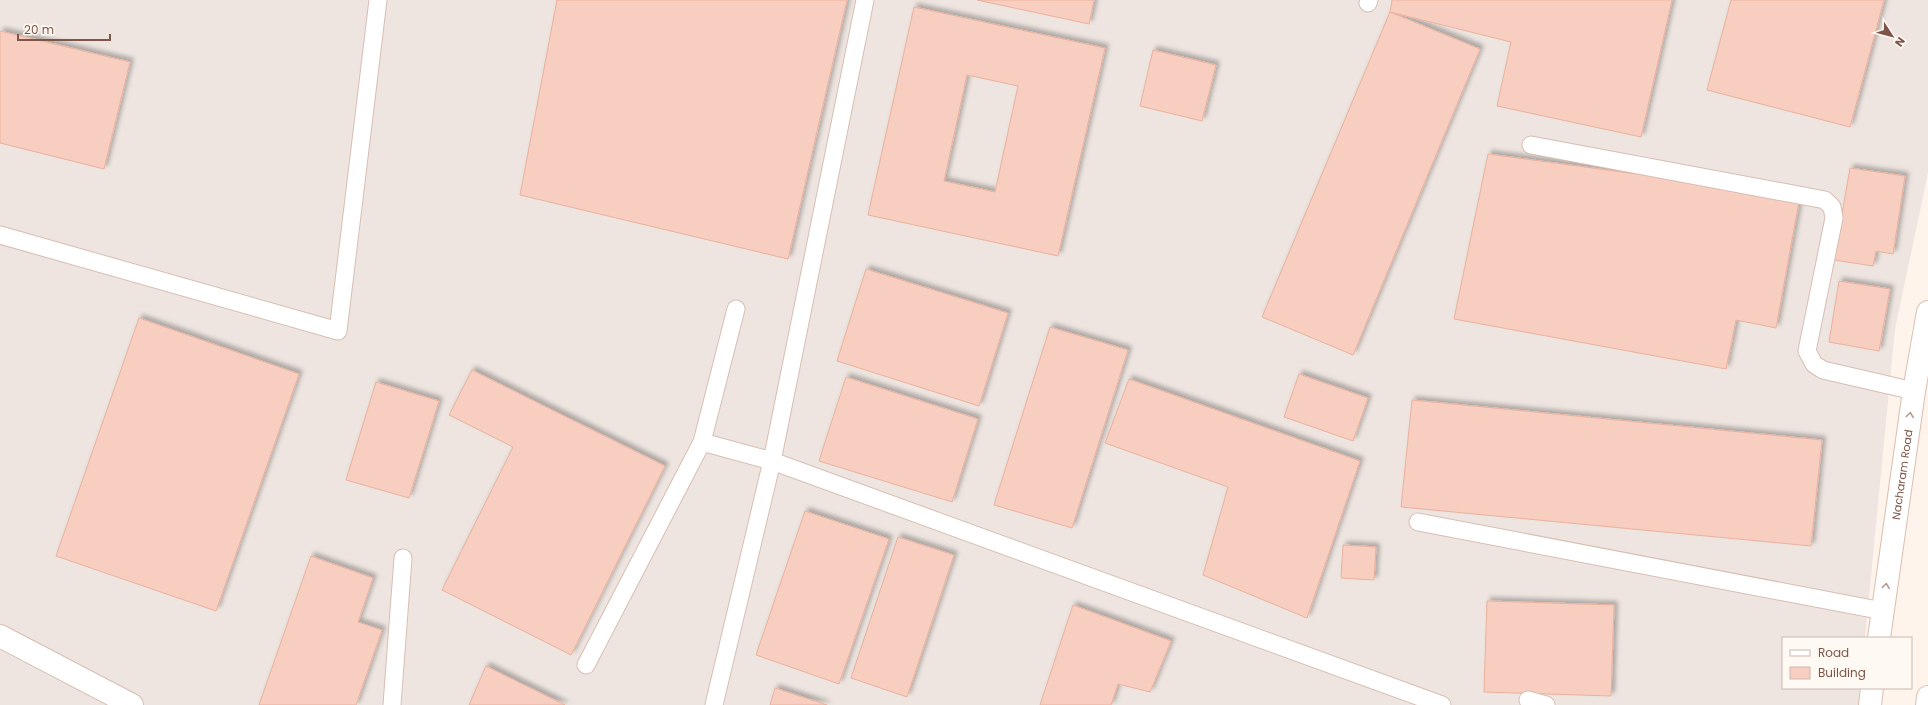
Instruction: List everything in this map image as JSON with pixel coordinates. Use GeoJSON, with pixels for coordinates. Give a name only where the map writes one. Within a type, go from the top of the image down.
{"type":"FeatureCollection","features":[{"type":"Feature","properties":{"kind":"main road","name":"Nacharam Road"},"geometry":{"type":"LineString","coordinates":[[1879,637],[1914,391],[1928,314]]}},
{"type":"Feature","properties":{"kind":"main road"},"geometry":{"type":"LineString","coordinates":[[0,636],[132,705]]}},
{"type":"Feature","properties":{"kind":"main road"},"geometry":{"type":"LineString","coordinates":[[1870,705],[1872,689]]}},
{"type":"Feature","properties":{"kind":"main road"},"geometry":{"type":"LineString","coordinates":[[1927,705],[1928,697]]}},
{"type":"Feature","properties":{"kind":"lane"},"geometry":{"type":"LineString","coordinates":[[0,235],[338,332],[378,0]]}},
{"type":"Feature","properties":{"kind":"lane"},"geometry":{"type":"LineString","coordinates":[[714,705],[772,461],[865,0]]}},
{"type":"Feature","properties":{"kind":"lane"},"geometry":{"type":"LineString","coordinates":[[1531,145],[1825,200],[1832,207],[1834,218],[1807,351],[1814,364],[1823,370],[1914,391]]}},
{"type":"Feature","properties":{"kind":"lane"},"geometry":{"type":"LineString","coordinates":[[586,665],[702,442],[736,309]]}},
{"type":"Feature","properties":{"kind":"lane"},"geometry":{"type":"LineString","coordinates":[[702,442],[772,461],[1442,705]]}},
{"type":"Feature","properties":{"kind":"lane"},"geometry":{"type":"LineString","coordinates":[[1418,522],[1883,612]]}},
{"type":"Feature","properties":{"kind":"lane"},"geometry":{"type":"LineString","coordinates":[[392,705],[403,558]]}},
{"type":"Feature","properties":{"kind":"lane"},"geometry":{"type":"LineString","coordinates":[[1528,700],[1546,705]]}},
{"type":"Feature","properties":{"kind":"shaded area"},"geometry":{"type":"Polygon","coordinates":[[[0,0],[1928,0],[1928,173],[1895,329],[1865,637],[1782,637],[1782,689],[1860,689],[1858,705],[0,705],[0,0]]]}},
{"type":"Feature","properties":{"kind":"building"},"geometry":{"type":"Polygon","coordinates":[[[557,0],[847,0],[788,259],[520,195],[557,0]]]}},
{"type":"Feature","properties":{"kind":"building"},"geometry":{"type":"Polygon","coordinates":[[[977,0],[1094,0],[1089,24],[977,0]]]}},
{"type":"Feature","properties":{"kind":"building"},"geometry":{"type":"Polygon","coordinates":[[[1392,0],[1672,0],[1641,137],[1497,106],[1511,42],[1390,12],[1392,0]]]}},
{"type":"Feature","properties":{"kind":"building"},"geometry":{"type":"Polygon","coordinates":[[[1731,0],[1884,0],[1850,127],[1707,90],[1731,0]]]}},
{"type":"Feature","properties":{"kind":"building"},"geometry":{"type":"Polygon","coordinates":[[[914,7],[1105,48],[1058,256],[868,215],[914,7]],[[967,75],[944,181],[995,192],[1018,86],[967,75]]]}},
{"type":"Feature","properties":{"kind":"building"},"geometry":{"type":"Polygon","coordinates":[[[1390,12],[1480,49],[1353,355],[1262,317],[1390,12]]]}},
{"type":"Feature","properties":{"kind":"building"},"geometry":{"type":"Polygon","coordinates":[[[0,31],[130,62],[104,169],[0,143],[0,31]]]}},
{"type":"Feature","properties":{"kind":"building"},"geometry":{"type":"Polygon","coordinates":[[[1153,50],[1216,65],[1202,121],[1140,106],[1153,50]]]}},
{"type":"Feature","properties":{"kind":"building"},"geometry":{"type":"Polygon","coordinates":[[[1488,154],[1800,196],[1776,328],[1736,320],[1726,369],[1454,319],[1488,154]]]}},
{"type":"Feature","properties":{"kind":"building"},"geometry":{"type":"Polygon","coordinates":[[[1850,168],[1905,176],[1893,254],[1876,251],[1873,266],[1834,260],[1850,168]]]}},
{"type":"Feature","properties":{"kind":"building"},"geometry":{"type":"Polygon","coordinates":[[[866,269],[1008,313],[979,406],[837,361],[866,269]]]}},
{"type":"Feature","properties":{"kind":"building"},"geometry":{"type":"Polygon","coordinates":[[[1839,281],[1890,289],[1879,351],[1829,342],[1839,281]]]}},
{"type":"Feature","properties":{"kind":"building"},"geometry":{"type":"Polygon","coordinates":[[[139,318],[299,374],[216,611],[56,556],[139,318]]]}},
{"type":"Feature","properties":{"kind":"building"},"geometry":{"type":"Polygon","coordinates":[[[1050,327],[1128,350],[1072,528],[994,505],[1050,327]]]}},
{"type":"Feature","properties":{"kind":"building"},"geometry":{"type":"Polygon","coordinates":[[[472,370],[665,466],[571,655],[442,590],[513,447],[449,415],[472,370]]]}},
{"type":"Feature","properties":{"kind":"building"},"geometry":{"type":"Polygon","coordinates":[[[1299,374],[1368,398],[1353,441],[1284,417],[1299,374]]]}},
{"type":"Feature","properties":{"kind":"building"},"geometry":{"type":"Polygon","coordinates":[[[846,377],[978,419],[952,502],[819,461],[846,377]]]}},
{"type":"Feature","properties":{"kind":"building"},"geometry":{"type":"Polygon","coordinates":[[[1129,379],[1360,461],[1307,618],[1203,575],[1228,487],[1105,443],[1129,379]]]}},
{"type":"Feature","properties":{"kind":"building"},"geometry":{"type":"Polygon","coordinates":[[[376,382],[439,401],[409,498],[346,480],[376,382]]]}},
{"type":"Feature","properties":{"kind":"building"},"geometry":{"type":"Polygon","coordinates":[[[1412,400],[1822,440],[1811,546],[1401,507],[1412,400]]]}},
{"type":"Feature","properties":{"kind":"building"},"geometry":{"type":"Polygon","coordinates":[[[805,511],[889,539],[839,684],[756,655],[805,511]]]}},
{"type":"Feature","properties":{"kind":"building"},"geometry":{"type":"Polygon","coordinates":[[[898,537],[954,555],[907,697],[851,678],[898,537]]]}},
{"type":"Feature","properties":{"kind":"building"},"geometry":{"type":"Polygon","coordinates":[[[1343,545],[1376,547],[1374,580],[1341,578],[1343,545]]]}},
{"type":"Feature","properties":{"kind":"building"},"geometry":{"type":"Polygon","coordinates":[[[311,556],[373,578],[358,622],[382,630],[356,705],[259,705],[311,556]]]}},
{"type":"Feature","properties":{"kind":"building"},"geometry":{"type":"Polygon","coordinates":[[[1487,601],[1614,605],[1611,696],[1484,692],[1487,601]]]}},
{"type":"Feature","properties":{"kind":"building"},"geometry":{"type":"Polygon","coordinates":[[[1073,605],[1171,641],[1150,692],[1118,684],[1111,705],[1040,705],[1073,605]]]}},
{"type":"Feature","properties":{"kind":"building"},"geometry":{"type":"Polygon","coordinates":[[[486,666],[565,705],[469,705],[486,666]]]}},
{"type":"Feature","properties":{"kind":"building"},"geometry":{"type":"Polygon","coordinates":[[[775,688],[827,705],[770,705],[775,688]]]}}]}
